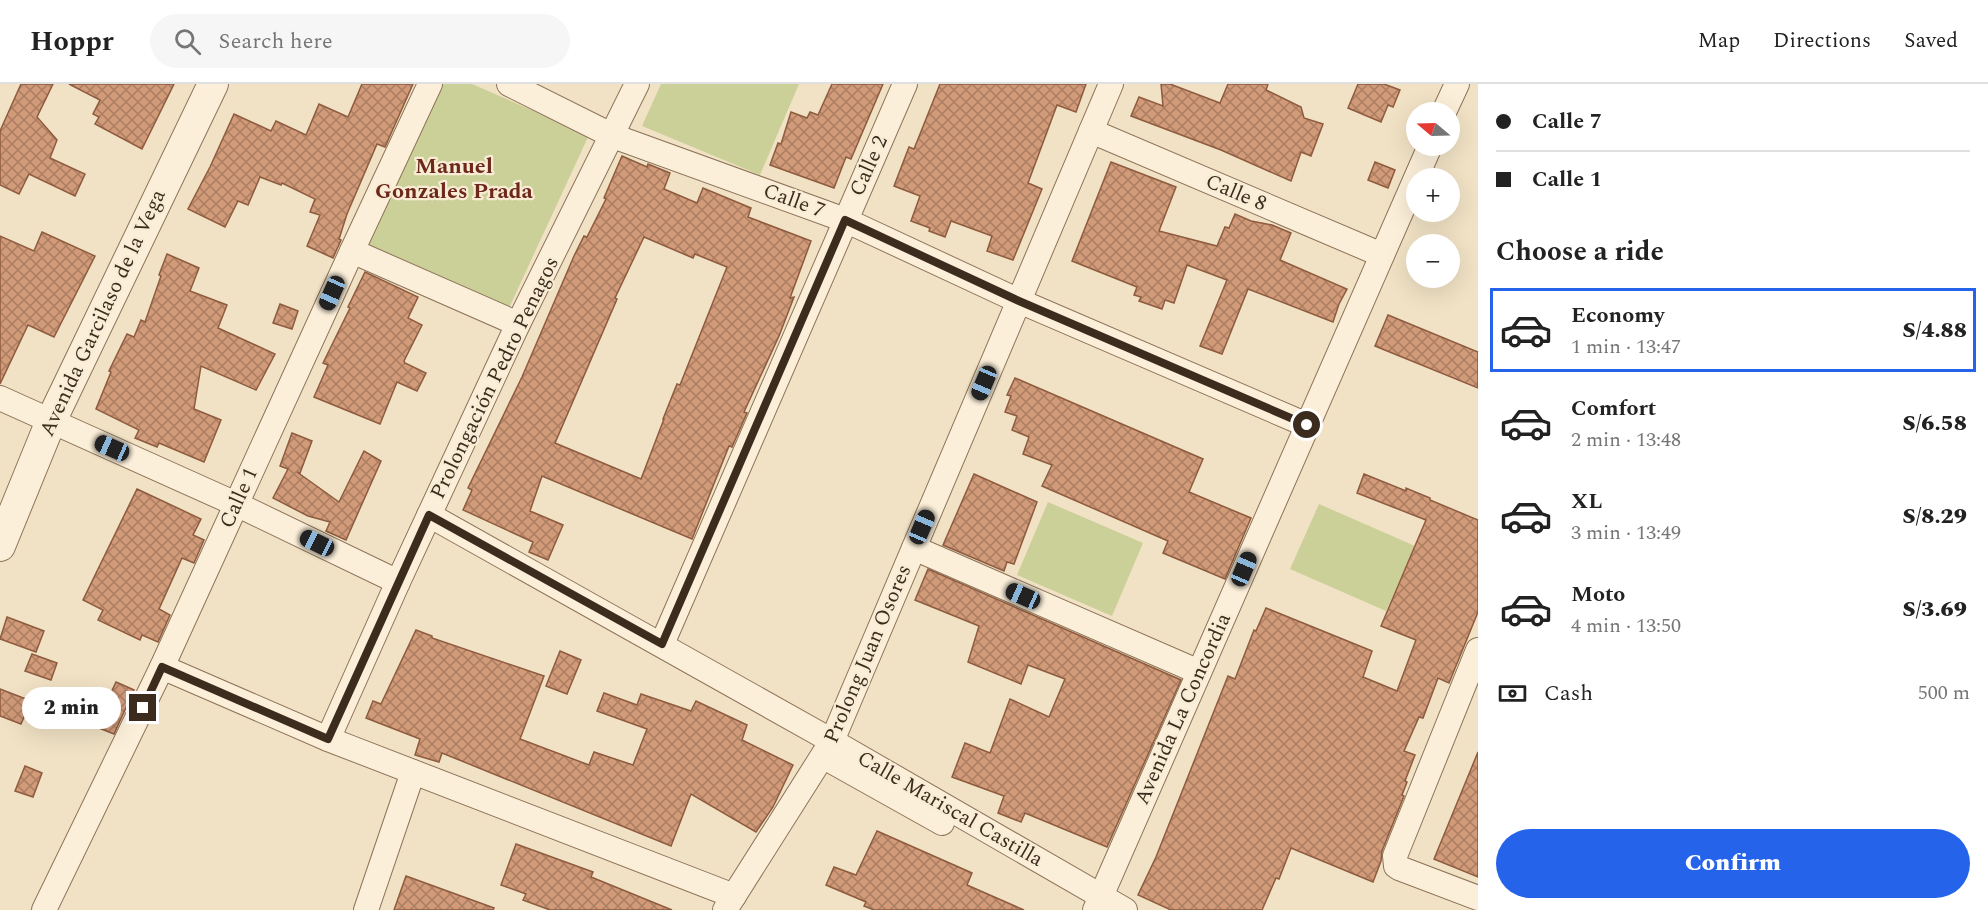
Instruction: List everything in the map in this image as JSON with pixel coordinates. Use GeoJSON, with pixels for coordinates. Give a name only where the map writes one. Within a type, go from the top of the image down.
{"type":"FeatureCollection","features":[{"type":"Feature","properties":{"kind":"street","name":"Avenida Garcilaso de la Vega"},"geometry":{"type":"LineString","coordinates":[[0,546],[42,417],[192,84]]}},
{"type":"Feature","properties":{"kind":"street","name":"Avenida Garcilaso de la Vega"},"geometry":{"type":"LineString","coordinates":[[0,494],[213,84]]}},
{"type":"Feature","properties":{"kind":"street","name":"Calle 1"},"geometry":{"type":"LineString","coordinates":[[44,910],[162,667],[430,84]]}},
{"type":"Feature","properties":{"kind":"street","name":"Calle 7"},"geometry":{"type":"LineString","coordinates":[[509,84],[613,136],[845,220],[1019,301],[1307,425]]}},
{"type":"Feature","properties":{"kind":"street","name":"Prolongación Pedro Penagos"},"geometry":{"type":"LineString","coordinates":[[328,739],[518,324],[637,84]]}},
{"type":"Feature","properties":{"kind":"street","name":"Calle 2"},"geometry":{"type":"LineString","coordinates":[[662,644],[905,84]]}},
{"type":"Feature","properties":{"kind":"street","name":"Prolong Juan Osores"},"geometry":{"type":"LineString","coordinates":[[729,903],[828,749],[1111,84]]}},
{"type":"Feature","properties":{"kind":"street"},"geometry":{"type":"LineString","coordinates":[[1448,102],[1456,84]]}},
{"type":"Feature","properties":{"kind":"street","name":"Calle 8"},"geometry":{"type":"LineString","coordinates":[[1091,131],[1382,255]]}},
{"type":"Feature","properties":{"kind":"street","name":"Avenida La Concordia"},"geometry":{"type":"LineString","coordinates":[[1097,905],[1426,156]]}},
{"type":"Feature","properties":{"kind":"street"},"geometry":{"type":"LineString","coordinates":[[352,251],[518,324]]}},
{"type":"Feature","properties":{"kind":"street"},"geometry":{"type":"LineString","coordinates":[[0,398],[236,504],[398,582]]}},
{"type":"Feature","properties":{"kind":"street","name":"Calle Mariscal Castilla"},"geometry":{"type":"LineString","coordinates":[[429,515],[662,644],[828,749],[1097,905],[1125,910]]}},
{"type":"Feature","properties":{"kind":"street"},"geometry":{"type":"LineString","coordinates":[[914,548],[1198,672]]}},
{"type":"Feature","properties":{"kind":"street"},"geometry":{"type":"LineString","coordinates":[[1478,650],[1395,856],[1396,866],[1399,868],[1478,898]]}},
{"type":"Feature","properties":{"kind":"street"},"geometry":{"type":"LineString","coordinates":[[162,667],[328,739],[729,903]]}},
{"type":"Feature","properties":{"kind":"street"},"geometry":{"type":"LineString","coordinates":[[366,910],[413,772]]}},
{"type":"Feature","properties":{"kind":"green space"},"geometry":{"type":"Polygon","coordinates":[[[443,84],[472,84],[589,135],[509,308],[366,245],[443,84]]]}},
{"type":"Feature","properties":{"kind":"green space"},"geometry":{"type":"Polygon","coordinates":[[[661,84],[799,84],[760,175],[642,126],[661,84]]]}},
{"type":"Feature","properties":{"kind":"green space"},"geometry":{"type":"Polygon","coordinates":[[[1048,502],[1143,543],[1112,616],[1017,575],[1048,502]]]}},
{"type":"Feature","properties":{"kind":"green space"},"geometry":{"type":"Polygon","coordinates":[[[1319,504],[1415,546],[1386,611],[1290,569],[1319,504]]]}},
{"type":"Feature","properties":{"kind":"building"},"geometry":{"type":"Polygon","coordinates":[[[21,84],[53,84],[37,117],[57,140],[50,158],[85,174],[75,196],[29,174],[19,194],[0,185],[0,131],[21,84]]]}},
{"type":"Feature","properties":{"kind":"building"},"geometry":{"type":"Polygon","coordinates":[[[69,84],[174,84],[142,149],[95,124],[99,117],[93,114],[100,100],[69,84]]]}},
{"type":"Feature","properties":{"kind":"building"},"geometry":{"type":"Polygon","coordinates":[[[362,84],[413,84],[385,147],[377,144],[347,214],[339,239],[341,240],[333,258],[307,246],[320,215],[310,212],[315,199],[282,183],[281,185],[260,177],[248,205],[238,201],[225,227],[188,209],[234,114],[271,131],[276,121],[306,135],[319,104],[348,117],[362,84]]]}},
{"type":"Feature","properties":{"kind":"building"},"geometry":{"type":"Polygon","coordinates":[[[832,84],[883,84],[851,159],[846,157],[834,188],[770,165],[778,143],[781,144],[791,112],[807,118],[810,112],[818,115],[832,84]]]}},
{"type":"Feature","properties":{"kind":"building"},"geometry":{"type":"Polygon","coordinates":[[[940,84],[1086,84],[1076,112],[1057,105],[1028,183],[1042,189],[1013,260],[987,251],[992,236],[951,221],[945,237],[911,221],[920,196],[894,186],[909,147],[914,149],[940,84]]]}},
{"type":"Feature","properties":{"kind":"building"},"geometry":{"type":"Polygon","coordinates":[[[1161,84],[1170,84],[1220,103],[1228,84],[1268,84],[1266,90],[1301,107],[1304,118],[1323,124],[1311,156],[1301,152],[1291,181],[1221,150],[1131,116],[1139,97],[1163,106],[1161,84]]]}},
{"type":"Feature","properties":{"kind":"building"},"geometry":{"type":"Polygon","coordinates":[[[1358,84],[1384,84],[1400,90],[1393,107],[1388,105],[1381,122],[1348,108],[1358,84]]]}},
{"type":"Feature","properties":{"kind":"building"},"geometry":{"type":"Polygon","coordinates":[[[622,156],[647,167],[648,164],[670,173],[664,189],[697,203],[703,188],[751,208],[748,217],[811,241],[779,336],[744,412],[747,413],[732,447],[729,446],[692,539],[542,476],[530,511],[563,525],[548,560],[529,552],[533,542],[463,510],[472,490],[468,488],[522,377],[574,256],[584,236],[587,237],[606,199],[604,198],[622,156]],[[644,237],[615,298],[617,299],[555,443],[641,479],[677,384],[680,385],[727,267],[695,254],[693,258],[644,237]]]}},
{"type":"Feature","properties":{"kind":"building"},"geometry":{"type":"Polygon","coordinates":[[[1111,162],[1176,187],[1159,231],[1217,246],[1225,227],[1229,228],[1235,214],[1291,233],[1280,260],[1347,289],[1333,322],[1248,289],[1222,354],[1200,346],[1227,280],[1187,265],[1174,303],[1165,300],[1162,309],[1139,301],[1141,297],[1134,295],[1137,287],[1072,261],[1111,162]]]}},
{"type":"Feature","properties":{"kind":"building"},"geometry":{"type":"Polygon","coordinates":[[[1375,162],[1395,170],[1388,188],[1368,180],[1375,162]]]}},
{"type":"Feature","properties":{"kind":"building"},"geometry":{"type":"Polygon","coordinates":[[[42,232],[95,256],[54,337],[28,325],[0,384],[0,236],[34,251],[42,232]]]}},
{"type":"Feature","properties":{"kind":"building"},"geometry":{"type":"Polygon","coordinates":[[[167,254],[199,268],[190,291],[227,305],[218,328],[275,354],[256,390],[201,366],[194,409],[221,420],[204,462],[159,443],[157,447],[135,438],[139,430],[96,409],[111,372],[109,371],[127,334],[134,337],[141,320],[145,322],[167,254]]]}},
{"type":"Feature","properties":{"kind":"building"},"geometry":{"type":"Polygon","coordinates":[[[365,272],[418,297],[408,318],[422,325],[404,361],[426,373],[417,391],[397,382],[380,424],[314,397],[328,365],[323,363],[365,272]]]}},
{"type":"Feature","properties":{"kind":"building"},"geometry":{"type":"Polygon","coordinates":[[[280,304],[298,311],[292,329],[273,323],[280,304]]]}},
{"type":"Feature","properties":{"kind":"building"},"geometry":{"type":"Polygon","coordinates":[[[1388,315],[1478,352],[1478,388],[1375,346],[1388,315]]]}},
{"type":"Feature","properties":{"kind":"building"},"geometry":{"type":"Polygon","coordinates":[[[1015,378],[1203,459],[1189,492],[1251,518],[1225,579],[1163,553],[1168,541],[1042,486],[1052,465],[1023,454],[1029,437],[1012,430],[1017,416],[1005,412],[1011,396],[1007,395],[1015,378]]]}},
{"type":"Feature","properties":{"kind":"building"},"geometry":{"type":"Polygon","coordinates":[[[292,433],[312,441],[300,473],[297,472],[339,502],[364,451],[381,461],[346,540],[326,531],[330,522],[308,516],[273,498],[288,469],[280,466],[292,433]]]}},
{"type":"Feature","properties":{"kind":"building"},"geometry":{"type":"Polygon","coordinates":[[[974,474],[1037,502],[1014,564],[1007,562],[1004,571],[943,545],[974,474]]]}},
{"type":"Feature","properties":{"kind":"building"},"geometry":{"type":"Polygon","coordinates":[[[1364,474],[1406,491],[1406,488],[1478,520],[1478,612],[1449,683],[1438,678],[1423,718],[1419,717],[1404,751],[1415,755],[1405,781],[1407,782],[1402,795],[1404,796],[1382,851],[1381,861],[1373,882],[1291,848],[1279,879],[1276,878],[1262,910],[1171,910],[1138,895],[1156,857],[1228,676],[1235,679],[1254,630],[1256,631],[1266,608],[1372,651],[1363,677],[1397,691],[1416,640],[1381,626],[1426,520],[1357,493],[1364,474]]]}},
{"type":"Feature","properties":{"kind":"building"},"geometry":{"type":"Polygon","coordinates":[[[137,489],[201,519],[193,535],[204,540],[194,563],[182,558],[159,609],[170,615],[158,642],[142,635],[140,640],[98,620],[103,610],[83,600],[137,489]]]}},
{"type":"Feature","properties":{"kind":"building"},"geometry":{"type":"Polygon","coordinates":[[[928,569],[1181,680],[1107,847],[1025,813],[1021,822],[998,813],[1004,796],[952,777],[965,743],[990,753],[1010,699],[1049,717],[1065,679],[1028,665],[1021,684],[968,662],[979,626],[915,600],[928,569]]]}},
{"type":"Feature","properties":{"kind":"building"},"geometry":{"type":"Polygon","coordinates":[[[7,617],[44,631],[36,652],[0,639],[7,617]]]}},
{"type":"Feature","properties":{"kind":"building"},"geometry":{"type":"Polygon","coordinates":[[[416,630],[432,638],[544,676],[520,739],[589,765],[594,752],[633,765],[647,729],[597,711],[604,693],[637,705],[641,694],[691,711],[696,701],[747,725],[742,740],[793,765],[773,807],[756,832],[691,794],[671,846],[442,753],[439,762],[415,755],[420,739],[366,718],[373,701],[381,704],[416,630]]]}},
{"type":"Feature","properties":{"kind":"building"},"geometry":{"type":"Polygon","coordinates":[[[560,651],[581,660],[567,694],[546,686],[560,651]]]}},
{"type":"Feature","properties":{"kind":"building"},"geometry":{"type":"Polygon","coordinates":[[[32,654],[57,663],[51,680],[25,671],[32,654]]]}},
{"type":"Feature","properties":{"kind":"building"},"geometry":{"type":"Polygon","coordinates":[[[116,682],[134,690],[114,734],[94,726],[116,682]]]}},
{"type":"Feature","properties":{"kind":"building"},"geometry":{"type":"Polygon","coordinates":[[[0,689],[31,701],[21,724],[0,716],[0,689]]]}},
{"type":"Feature","properties":{"kind":"building"},"geometry":{"type":"Polygon","coordinates":[[[1478,752],[1478,877],[1434,859],[1478,752]]]}},
{"type":"Feature","properties":{"kind":"building"},"geometry":{"type":"Polygon","coordinates":[[[25,766],[42,773],[33,797],[15,791],[25,766]]]}},
{"type":"Feature","properties":{"kind":"building"},"geometry":{"type":"Polygon","coordinates":[[[877,831],[972,873],[967,885],[1024,910],[874,910],[864,906],[866,902],[826,885],[834,867],[856,875],[877,831]]]}},
{"type":"Feature","properties":{"kind":"building"},"geometry":{"type":"Polygon","coordinates":[[[516,844],[593,872],[591,877],[672,910],[550,910],[523,900],[526,894],[501,885],[516,844]]]}},
{"type":"Feature","properties":{"kind":"building"},"geometry":{"type":"Polygon","coordinates":[[[406,876],[494,908],[493,910],[394,910],[406,876]]]}},
{"type":"Feature","properties":{"kind":"district","name":"Manuel Gonzales Prada"},"geometry":{"type":"Point","coordinates":[454,178]}},
{"type":"Feature","properties":{"kind":"route"},"geometry":{"type":"LineString","coordinates":[[143,708],[162,667],[328,739],[429,515],[662,644],[845,220],[1019,301],[1307,425]]}}]}
